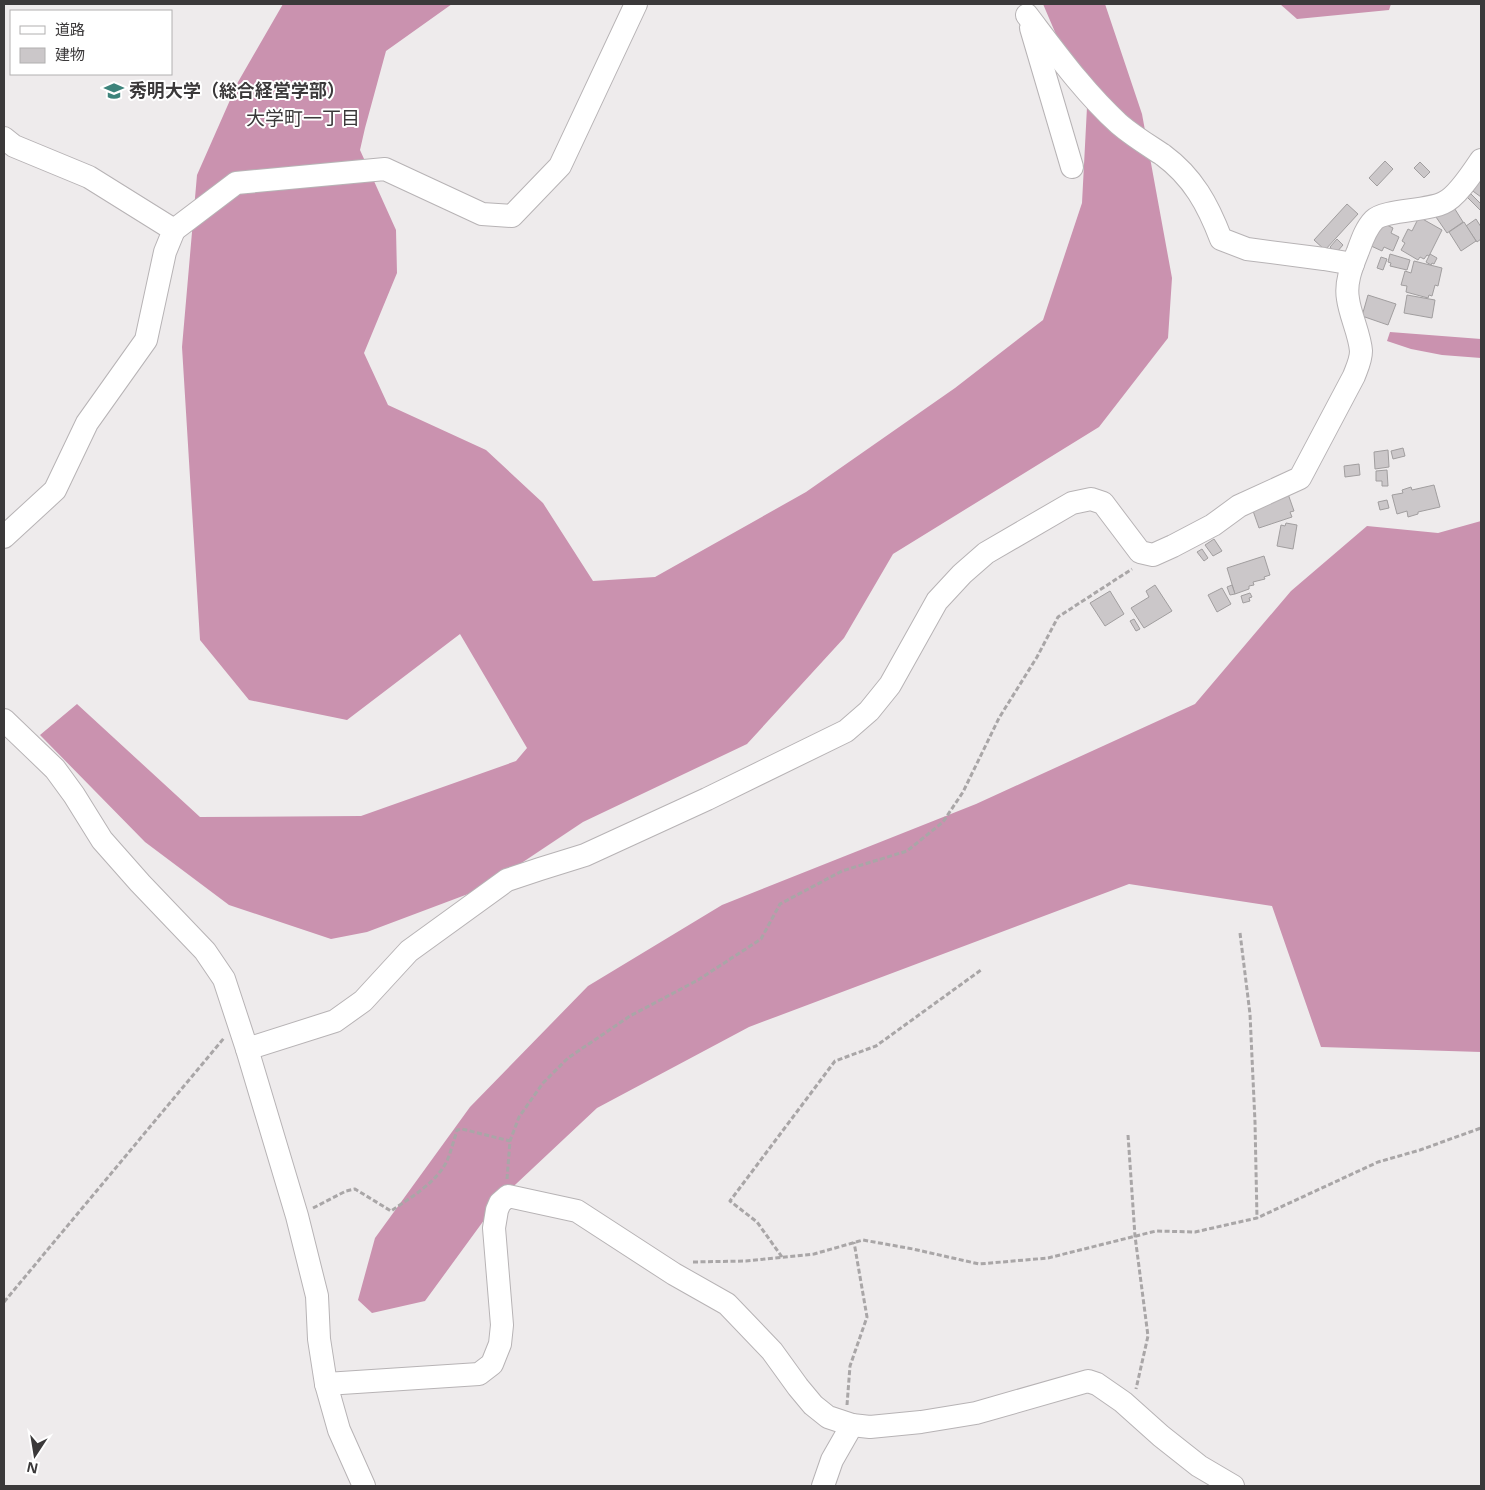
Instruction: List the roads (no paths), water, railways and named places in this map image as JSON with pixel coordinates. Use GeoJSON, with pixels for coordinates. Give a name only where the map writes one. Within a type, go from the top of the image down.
{"type":"FeatureCollection","features":[{"type":"Feature","properties":{"kind":"street"},"geometry":{"type":"LineString","coordinates":[[4,537],[55,490],[87,423],[146,340],[165,252],[174,230],[236,183],[385,169],[482,214],[512,216],[560,166],[636,4]]}},
{"type":"Feature","properties":{"kind":"street"},"geometry":{"type":"LineString","coordinates":[[1024,10],[1072,167]]}},
{"type":"Feature","properties":{"kind":"street"},"geometry":{"type":"LineString","coordinates":[[1024,10],[1063,61],[1119,124],[1164,156],[1189,178],[1205,202],[1222,238],[1246,249],[1353,264]]}},
{"type":"Feature","properties":{"kind":"street"},"geometry":{"type":"LineString","coordinates":[[4,138],[14,146],[89,177],[174,230]]}},
{"type":"Feature","properties":{"kind":"street"},"geometry":{"type":"LineString","coordinates":[[248,1049],[335,1021],[363,1001],[409,951],[507,880],[585,855],[715,795],[846,731],[869,711],[890,685],[938,601],[962,574],[986,553],[1072,503],[1091,499],[1103,503],[1140,552],[1153,555],[1213,525],[1239,506],[1300,478],[1354,376],[1359,362],[1361,351],[1348,298],[1348,281],[1366,231],[1374,220],[1384,215],[1445,203],[1461,187],[1481,160]]}},
{"type":"Feature","properties":{"kind":"street"},"geometry":{"type":"LineString","coordinates":[[4,720],[55,769],[102,840],[204,951],[224,979],[248,1049],[297,1216],[317,1296],[319,1339],[326,1384],[339,1430],[364,1486]]}},
{"type":"Feature","properties":{"kind":"street"},"geometry":{"type":"LineString","coordinates":[[326,1384],[479,1374],[492,1364],[500,1344],[502,1325],[494,1228],[500,1203],[508,1196],[577,1211],[674,1274],[727,1304],[772,1351],[813,1405],[828,1417],[849,1424],[870,1427],[912,1423],[976,1413],[1088,1381],[1097,1384],[1132,1409],[1161,1436],[1199,1466],[1232,1486]]}},
{"type":"Feature","properties":{"kind":"street"},"geometry":{"type":"LineString","coordinates":[[823,1486],[832,1460],[849,1424]]}},
{"type":"Feature","properties":{"kind":"place","name":"秀明大学（総合経営学部）"},"geometry":{"type":"Point","coordinates":[114,91]}},
{"type":"Feature","properties":{"kind":"district","name":"大学町一丁目"},"geometry":{"type":"Point","coordinates":[303,118]}}]}
